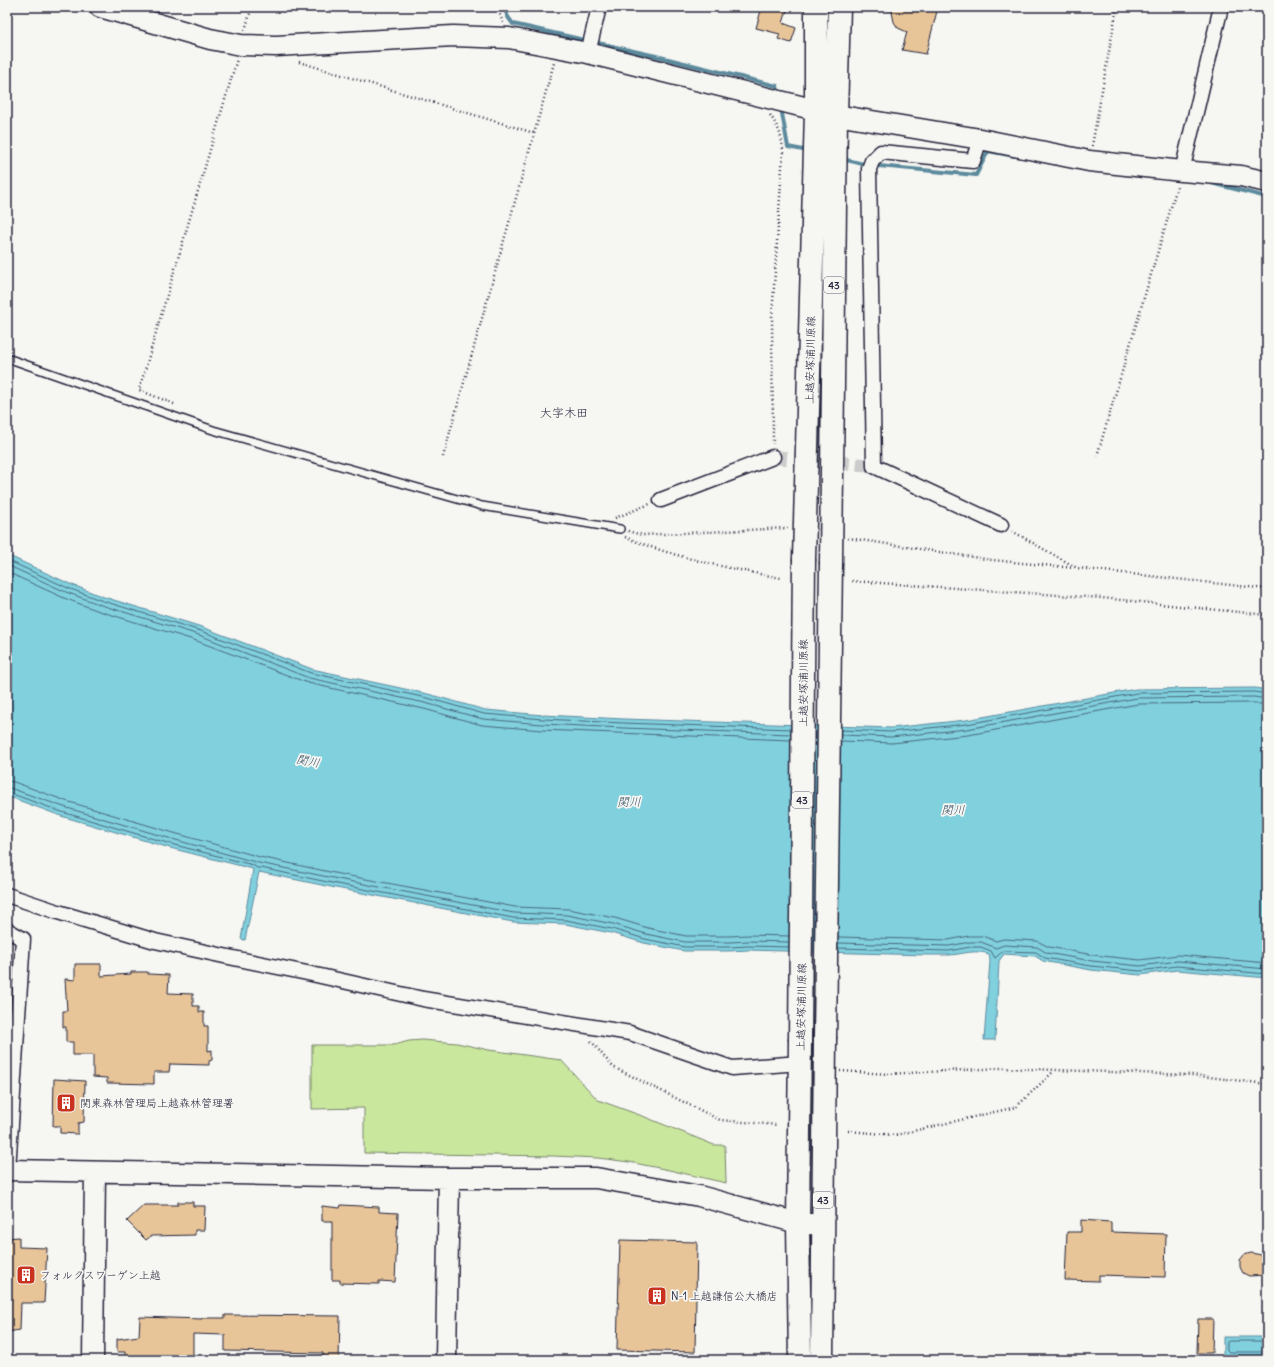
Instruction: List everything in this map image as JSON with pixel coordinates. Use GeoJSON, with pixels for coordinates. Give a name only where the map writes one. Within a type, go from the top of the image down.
{"type":"FeatureCollection","features":[{"type":"Feature","properties":{"kind":"main road","name":"上越安塚浦川原線"},"geometry":{"type":"LineString","coordinates":[[816,7],[826,113],[831,535],[822,1225],[822,1360]]}},
{"type":"Feature","properties":{"kind":"main road","name":"上越安塚浦川原線"},"geometry":{"type":"LineString","coordinates":[[800,1360],[798,1223],[804,559],[826,113],[838,7]]}},
{"type":"Feature","properties":{"kind":"street"},"geometry":{"type":"LineString","coordinates":[[100,7],[210,39],[241,45],[276,46],[453,36],[509,38],[588,53],[826,113],[980,139],[1089,161],[1241,176],[1267,182]]}},
{"type":"Feature","properties":{"kind":"street"},"geometry":{"type":"LineString","coordinates":[[588,53],[599,7]]}},
{"type":"Feature","properties":{"kind":"street"},"geometry":{"type":"LineString","coordinates":[[1182,171],[1221,7]]}},
{"type":"Feature","properties":{"kind":"street"},"geometry":{"type":"LineString","coordinates":[[980,139],[973,161],[881,152],[872,160],[869,169],[874,466],[1001,525]]}},
{"type":"Feature","properties":{"kind":"street"},"geometry":{"type":"LineString","coordinates":[[661,500],[773,457]]}},
{"type":"Feature","properties":{"kind":"street"},"geometry":{"type":"LineString","coordinates":[[7,895],[155,941],[423,999],[630,1033],[732,1068],[800,1063]]}},
{"type":"Feature","properties":{"kind":"street"},"geometry":{"type":"LineString","coordinates":[[7,930],[23,939],[8,1170],[449,1178],[596,1178],[699,1196],[798,1223],[822,1225]]}},
{"type":"Feature","properties":{"kind":"street"},"geometry":{"type":"LineString","coordinates":[[94,1360],[95,1172]]}},
{"type":"Feature","properties":{"kind":"street"},"geometry":{"type":"LineString","coordinates":[[446,1360],[449,1178]]}},
{"type":"Feature","properties":{"kind":"lane"},"geometry":{"type":"LineString","coordinates":[[7,358],[213,430],[482,506],[620,529]]}},
{"type":"Feature","properties":{"kind":"path"},"geometry":{"type":"LineString","coordinates":[[138,390],[252,7]]}},
{"type":"Feature","properties":{"kind":"path"},"geometry":{"type":"LineString","coordinates":[[1089,161],[1117,7]]}},
{"type":"Feature","properties":{"kind":"path"},"geometry":{"type":"LineString","coordinates":[[443,457],[558,47]]}},
{"type":"Feature","properties":{"kind":"path"},"geometry":{"type":"LineString","coordinates":[[294,60],[534,133]]}},
{"type":"Feature","properties":{"kind":"path"},"geometry":{"type":"LineString","coordinates":[[765,111],[770,115],[779,128],[783,152],[772,317],[773,457]]}},
{"type":"Feature","properties":{"kind":"path"},"geometry":{"type":"LineString","coordinates":[[1097,456],[1182,171]]}},
{"type":"Feature","properties":{"kind":"path"},"geometry":{"type":"LineString","coordinates":[[609,527],[613,519],[661,500]]}},
{"type":"Feature","properties":{"kind":"path"},"geometry":{"type":"LineString","coordinates":[[1001,525],[1077,568]]}},
{"type":"Feature","properties":{"kind":"path"},"geometry":{"type":"LineString","coordinates":[[620,529],[642,535],[805,527]]}},
{"type":"Feature","properties":{"kind":"path"},"geometry":{"type":"LineString","coordinates":[[628,531],[625,537],[650,547],[719,566],[781,578]]}},
{"type":"Feature","properties":{"kind":"path"},"geometry":{"type":"LineString","coordinates":[[831,535],[992,560],[1267,589]]}},
{"type":"Feature","properties":{"kind":"path"},"geometry":{"type":"LineString","coordinates":[[852,581],[1102,598],[1267,615]]}},
{"type":"Feature","properties":{"kind":"path"},"geometry":{"type":"LineString","coordinates":[[578,1025],[613,1067],[720,1120],[778,1125]]}},
{"type":"Feature","properties":{"kind":"path"},"geometry":{"type":"LineString","coordinates":[[825,1070],[888,1074],[1002,1068],[1054,1071],[1192,1074],[1267,1084]]}},
{"type":"Feature","properties":{"kind":"path"},"geometry":{"type":"LineString","coordinates":[[848,1131],[896,1135],[1016,1107],[1054,1071]]}},
{"type":"Feature","properties":{"kind":"green space"},"geometry":{"type":"Polygon","coordinates":[[[422,1040],[457,1043],[489,1050],[561,1060],[598,1100],[714,1145],[725,1145],[726,1183],[629,1162],[598,1158],[364,1153],[364,1108],[312,1109],[312,1045],[394,1045],[409,1041],[422,1040]]]}},
{"type":"Feature","properties":{"kind":"water","name":"関川"},"geometry":{"type":"Polygon","coordinates":[[[7,555],[70,584],[104,597],[202,627],[312,669],[428,694],[485,710],[543,715],[624,719],[891,728],[966,720],[1136,689],[1255,688],[1267,690],[1267,978],[1177,970],[1140,975],[1091,970],[1043,961],[1035,956],[1004,954],[999,961],[995,1040],[984,1040],[990,961],[989,954],[984,953],[974,952],[950,955],[927,955],[748,950],[684,951],[644,943],[611,933],[565,924],[513,922],[259,872],[245,940],[241,939],[253,869],[170,848],[61,816],[7,796],[7,555]]]}},
{"type":"Feature","properties":{"kind":"water"},"geometry":{"type":"Polygon","coordinates":[[[1223,1337],[1267,1337],[1267,1356],[1223,1356],[1223,1337]]]}},
{"type":"Feature","properties":{"kind":"building"},"geometry":{"type":"Polygon","coordinates":[[[762,7],[788,7],[783,23],[796,28],[791,43],[778,39],[780,34],[756,28],[762,7]]]}},
{"type":"Feature","properties":{"kind":"building"},"geometry":{"type":"Polygon","coordinates":[[[891,7],[938,7],[926,54],[902,50],[907,32],[898,28],[894,22],[891,7]]]}},
{"type":"Feature","properties":{"kind":"building"},"geometry":{"type":"Polygon","coordinates":[[[75,964],[101,964],[101,976],[131,974],[131,972],[148,972],[148,974],[169,975],[168,993],[193,994],[193,1006],[199,1006],[199,1012],[204,1012],[204,1026],[208,1026],[208,1051],[212,1050],[212,1060],[209,1061],[209,1065],[170,1064],[169,1072],[154,1072],[154,1084],[107,1083],[107,1078],[93,1077],[93,1055],[73,1055],[73,1042],[66,1042],[66,1027],[63,1027],[63,1011],[67,1011],[65,979],[75,980],[75,964]]]}},
{"type":"Feature","properties":{"kind":"building","name":"関東森林管理局上越森林管理署"},"geometry":{"type":"Polygon","coordinates":[[[54,1079],[85,1081],[84,1122],[78,1123],[78,1134],[60,1133],[60,1126],[53,1126],[54,1079]]]}},
{"type":"Feature","properties":{"kind":"building"},"geometry":{"type":"Polygon","coordinates":[[[178,1202],[193,1202],[193,1206],[205,1206],[204,1230],[195,1230],[195,1235],[151,1236],[146,1240],[127,1221],[144,1205],[178,1205],[178,1202]]]}},
{"type":"Feature","properties":{"kind":"building"},"geometry":{"type":"Polygon","coordinates":[[[341,1205],[379,1207],[379,1212],[398,1213],[395,1282],[379,1281],[379,1284],[340,1283],[340,1280],[332,1280],[332,1221],[322,1221],[322,1206],[340,1208],[341,1205]]]}},
{"type":"Feature","properties":{"kind":"building"},"geometry":{"type":"Polygon","coordinates":[[[1081,1220],[1111,1222],[1111,1232],[1166,1234],[1165,1277],[1099,1275],[1099,1281],[1065,1280],[1067,1232],[1081,1232],[1081,1220]]]}},
{"type":"Feature","properties":{"kind":"building","name":"フォルクスワーゲン上越"},"geometry":{"type":"Polygon","coordinates":[[[19,1237],[19,1247],[47,1248],[44,1303],[21,1303],[20,1330],[7,1332],[7,1238],[19,1237]]]}},
{"type":"Feature","properties":{"kind":"building","name":"N-1 上越謙信公大橋店"},"geometry":{"type":"Polygon","coordinates":[[[620,1240],[697,1242],[695,1352],[617,1350],[620,1240]]]}},
{"type":"Feature","properties":{"kind":"building"},"geometry":{"type":"Polygon","coordinates":[[[1251,1253],[1267,1256],[1267,1275],[1249,1276],[1243,1273],[1240,1267],[1240,1260],[1244,1255],[1251,1253]]]}},
{"type":"Feature","properties":{"kind":"building"},"geometry":{"type":"Polygon","coordinates":[[[225,1315],[340,1316],[339,1360],[323,1360],[323,1353],[225,1351],[225,1335],[193,1334],[193,1360],[125,1360],[125,1352],[117,1352],[117,1339],[139,1336],[140,1317],[202,1319],[225,1318],[225,1315]]]}},
{"type":"Feature","properties":{"kind":"building"},"geometry":{"type":"Polygon","coordinates":[[[1198,1319],[1213,1319],[1212,1353],[1197,1353],[1198,1319]]]}},
{"type":"Feature","properties":{"kind":"waterway"},"geometry":{"type":"LineString","coordinates":[[504,7],[513,24],[656,56],[777,86],[779,95]]}},
{"type":"Feature","properties":{"kind":"waterway"},"geometry":{"type":"LineString","coordinates":[[781,108],[788,147],[808,151]]}},
{"type":"Feature","properties":{"kind":"waterway"},"geometry":{"type":"LineString","coordinates":[[842,159],[868,165],[976,175],[988,151],[1015,156]]}},
{"type":"Feature","properties":{"kind":"waterway"},"geometry":{"type":"LineString","coordinates":[[1211,183],[1267,197]]}},
{"type":"Feature","properties":{"kind":"tunnel"},"geometry":{"type":"LineString","coordinates":[[773,457],[874,466]]}},
{"type":"Feature","properties":{"kind":"place","name":"関東森林管理局上越森林管理署"},"geometry":{"type":"Point","coordinates":[66,1103]}},
{"type":"Feature","properties":{"kind":"place","name":"フォルクスワーゲン上越"},"geometry":{"type":"Point","coordinates":[26,1275]}},
{"type":"Feature","properties":{"kind":"place","name":"N-1 上越謙信公大橋店"},"geometry":{"type":"Point","coordinates":[657,1296]}},
{"type":"Feature","properties":{"kind":"district","name":"大字木田"},"geometry":{"type":"Point","coordinates":[564,413]}}]}
